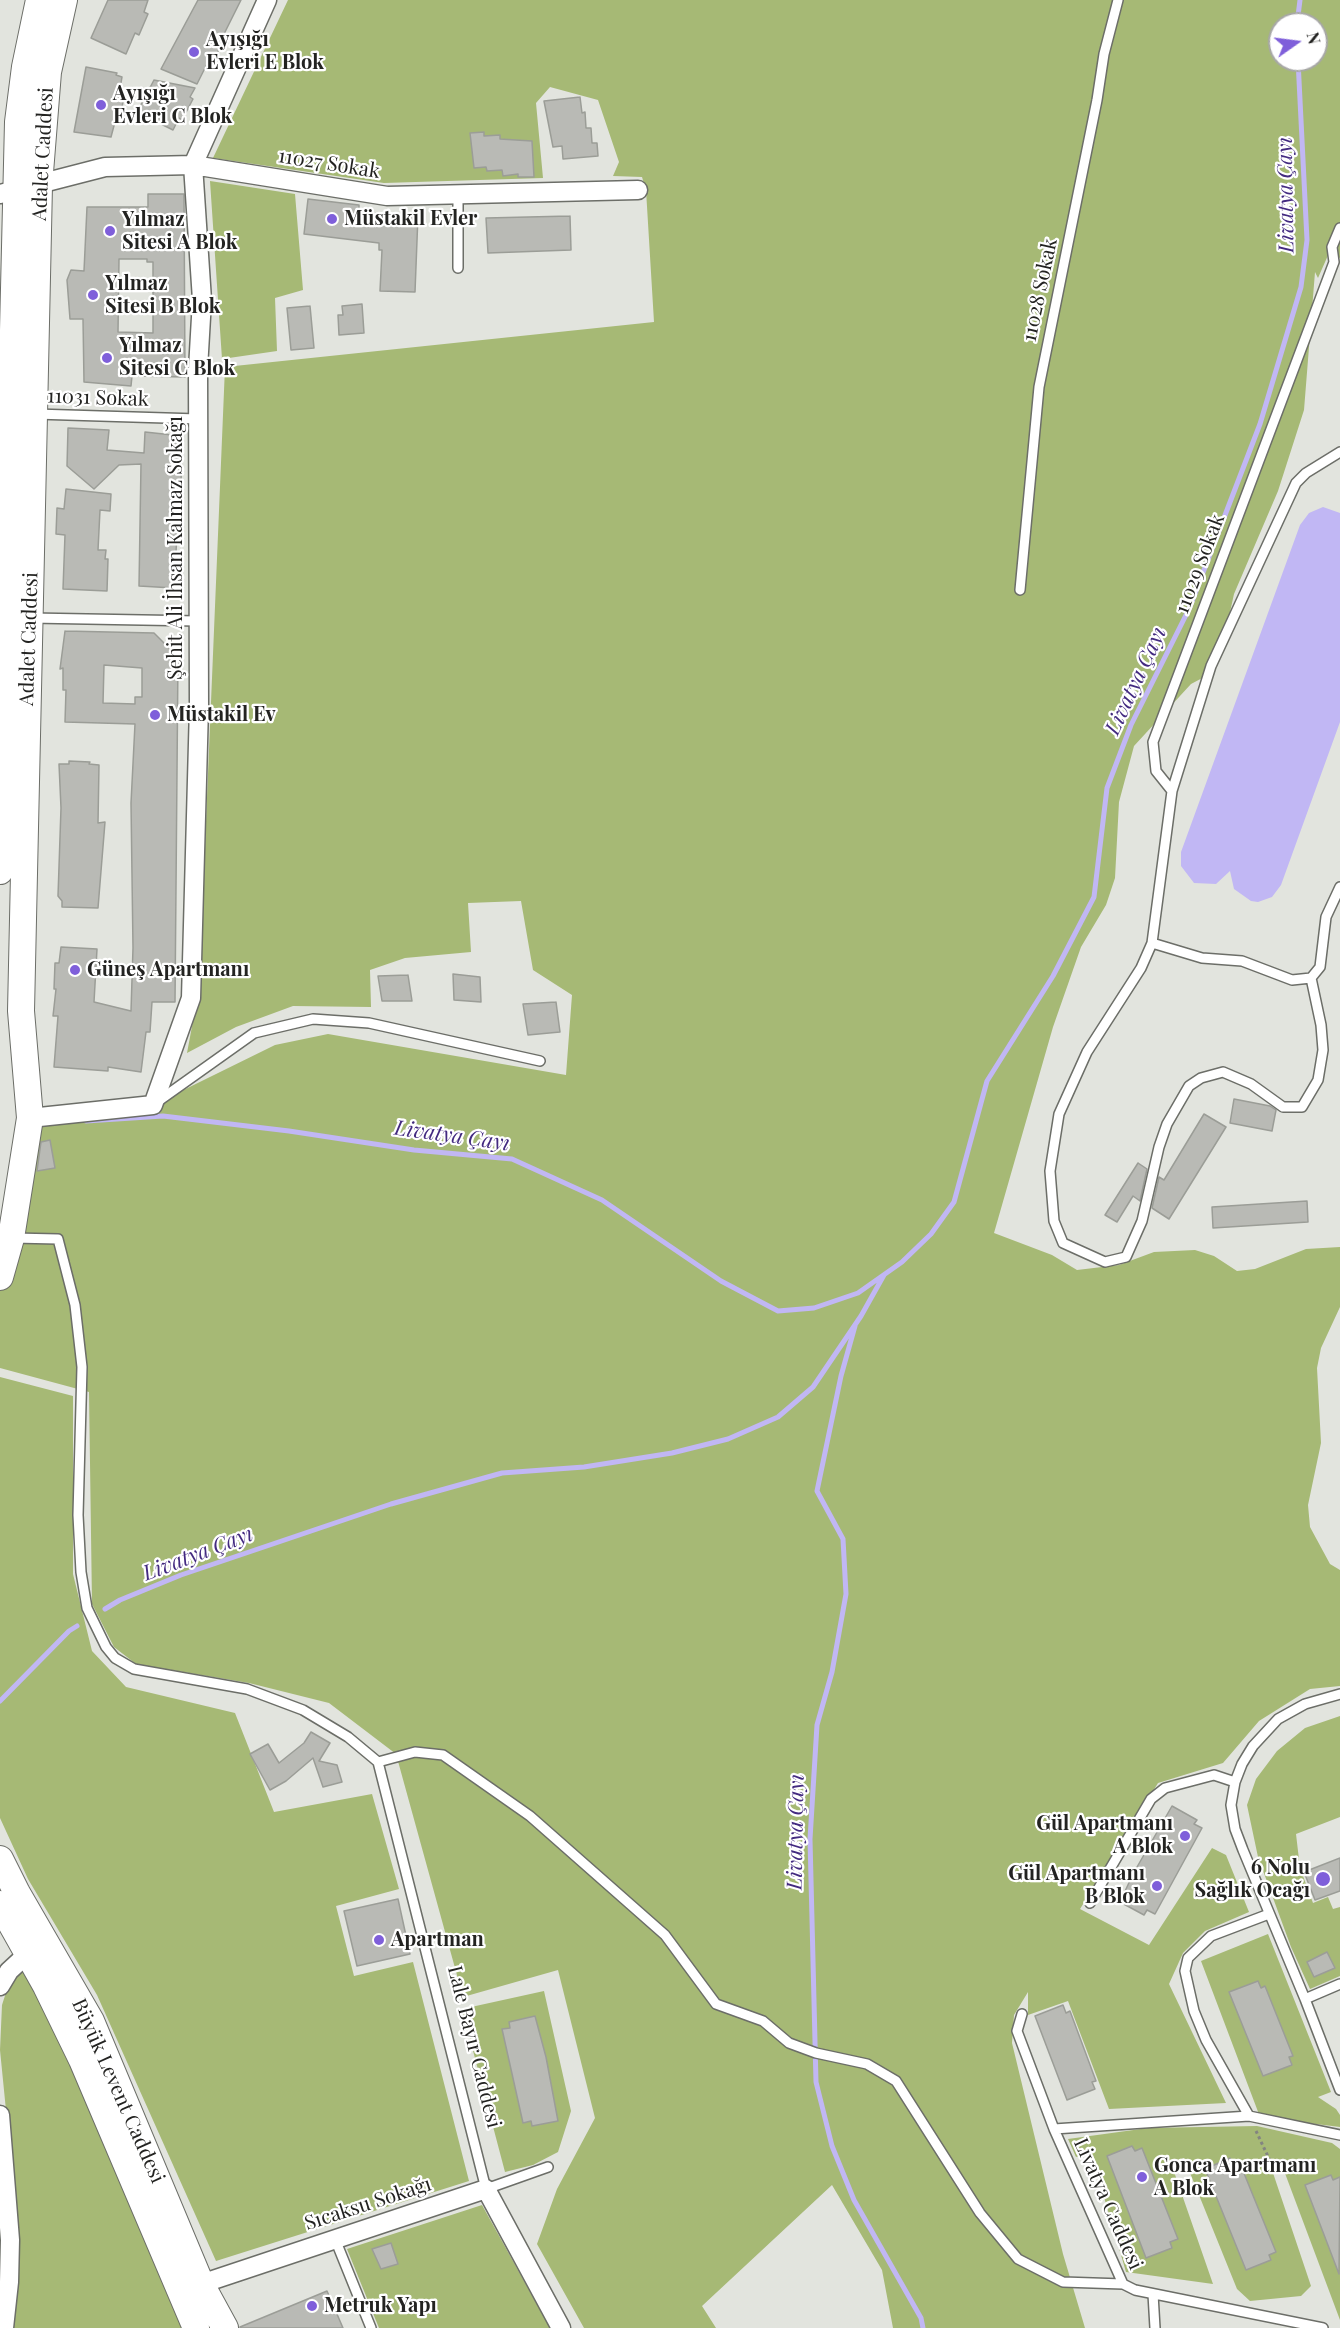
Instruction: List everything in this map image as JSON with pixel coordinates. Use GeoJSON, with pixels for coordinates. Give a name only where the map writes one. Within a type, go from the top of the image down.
{"type":"FeatureCollection","features":[{"type":"Feature","properties":{"kind":"street","name":"Adalet Caddesi"},"geometry":{"type":"LineString","coordinates":[[0,871],[9,774],[31,618],[33,414],[19,190],[18,122],[25,67],[39,0]]}},
{"type":"Feature","properties":{"kind":"street","name":"Adalet Caddesi"},"geometry":{"type":"LineString","coordinates":[[0,1277],[11,1238],[30,1118],[21,1011],[9,774],[4,527],[19,190],[64,0]]}},
{"type":"Feature","properties":{"kind":"street","name":"Şehit Ali İhsan Kalmaz Sokağı"},"geometry":{"type":"LineString","coordinates":[[153,1105],[191,998],[198,621],[198,419],[202,300],[193,165],[267,0]]}},
{"type":"Feature","properties":{"kind":"street","name":"11027 Sokak"},"geometry":{"type":"LineString","coordinates":[[19,190],[105,167],[193,165],[387,196],[638,190]]}},
{"type":"Feature","properties":{"kind":"street"},"geometry":{"type":"LineString","coordinates":[[4,527],[33,531]]}},
{"type":"Feature","properties":{"kind":"street"},"geometry":{"type":"LineString","coordinates":[[30,1118],[153,1105]]}},
{"type":"Feature","properties":{"kind":"street","name":"Büyük Levent Caddesi"},"geometry":{"type":"LineString","coordinates":[[2,1868],[196,2328]]}},
{"type":"Feature","properties":{"kind":"street","name":"Büyük Levent Caddesi"},"geometry":{"type":"LineString","coordinates":[[2,1909],[35,1947],[91,2021],[201,2284],[225,2328]]}},
{"type":"Feature","properties":{"kind":"street"},"geometry":{"type":"LineString","coordinates":[[0,1986],[9,1971],[35,1947]]}},
{"type":"Feature","properties":{"kind":"street"},"geometry":{"type":"LineString","coordinates":[[0,2115],[10,2240],[9,2282],[4,2328]]}},
{"type":"Feature","properties":{"kind":"street","name":"Sıcaksu Sokağı"},"geometry":{"type":"LineString","coordinates":[[201,2284],[486,2188]]}},
{"type":"Feature","properties":{"kind":"street","name":"Lale Bayır Caddesi"},"geometry":{"type":"LineString","coordinates":[[486,2188],[561,2328]]}},
{"type":"Feature","properties":{"kind":"lane","name":"11028 Sokak"},"geometry":{"type":"LineString","coordinates":[[1020,590],[1039,387],[1098,100],[1104,54],[1118,0]]}},
{"type":"Feature","properties":{"kind":"lane"},"geometry":{"type":"LineString","coordinates":[[458,194],[458,268]]}},
{"type":"Feature","properties":{"kind":"lane","name":"11029 Sokak"},"geometry":{"type":"LineString","coordinates":[[1172,791],[1156,771],[1153,742],[1337,265],[1332,247],[1340,228]]}},
{"type":"Feature","properties":{"kind":"lane","name":"11031 Sokak"},"geometry":{"type":"LineString","coordinates":[[33,414],[198,419]]}},
{"type":"Feature","properties":{"kind":"lane"},"geometry":{"type":"LineString","coordinates":[[1311,978],[1321,1025],[1323,1050],[1318,1080],[1302,1107],[1283,1107],[1251,1084],[1223,1072],[1201,1078],[1189,1086],[1167,1124],[1159,1147],[1142,1221],[1126,1257],[1105,1262],[1063,1243],[1054,1221],[1052,1160],[1059,1114],[1087,1052],[1141,968],[1152,943],[1172,791],[1211,666],[1296,483],[1306,473],[1340,452]]}},
{"type":"Feature","properties":{"kind":"lane"},"geometry":{"type":"LineString","coordinates":[[31,618],[198,621]]}},
{"type":"Feature","properties":{"kind":"lane"},"geometry":{"type":"LineString","coordinates":[[1152,943],[1202,958],[1242,961],[1292,980],[1311,978],[1320,967],[1326,917],[1340,887]]}},
{"type":"Feature","properties":{"kind":"lane"},"geometry":{"type":"LineString","coordinates":[[153,1105],[254,1033],[313,1018],[369,1023],[540,1061]]}},
{"type":"Feature","properties":{"kind":"lane"},"geometry":{"type":"LineString","coordinates":[[11,1238],[58,1239],[75,1305],[82,1367],[78,1515],[81,1572],[87,1608],[106,1647],[115,1658],[134,1670],[247,1689],[303,1710],[348,1737],[378,1762],[415,1752],[443,1755],[530,1816],[665,1935],[716,2004],[762,2021],[789,2043],[816,2053],[867,2064],[896,2081],[980,2213],[1018,2259],[1063,2283],[1123,2284]]}},
{"type":"Feature","properties":{"kind":"lane"},"geometry":{"type":"LineString","coordinates":[[1340,1694],[1305,1704],[1278,1719],[1253,1746],[1235,1782],[1231,1805],[1235,1829],[1305,1998],[1340,2090]]}},
{"type":"Feature","properties":{"kind":"lane","name":"Lale Bayır Caddesi"},"geometry":{"type":"LineString","coordinates":[[378,1762],[486,2188]]}},
{"type":"Feature","properties":{"kind":"lane"},"geometry":{"type":"LineString","coordinates":[[1090,1903],[1151,1799],[1165,1788],[1214,1775],[1235,1782]]}},
{"type":"Feature","properties":{"kind":"lane"},"geometry":{"type":"LineString","coordinates":[[1250,2116],[1206,2040],[1194,2011],[1185,1971],[1188,1958],[1211,1936],[1269,1914]]}},
{"type":"Feature","properties":{"kind":"lane"},"geometry":{"type":"LineString","coordinates":[[1305,1998],[1340,1984]]}},
{"type":"Feature","properties":{"kind":"lane","name":"Livatya Caddesi"},"geometry":{"type":"LineString","coordinates":[[1022,2014],[1017,2031],[1054,2129],[1123,2284],[1129,2288],[1153,2294],[1323,2328]]}},
{"type":"Feature","properties":{"kind":"lane"},"geometry":{"type":"LineString","coordinates":[[1054,2129],[1250,2116],[1340,2135]]}},
{"type":"Feature","properties":{"kind":"lane","name":"Sıcaksu Sokağı"},"geometry":{"type":"LineString","coordinates":[[486,2188],[548,2167]]}},
{"type":"Feature","properties":{"kind":"lane"},"geometry":{"type":"LineString","coordinates":[[335,2239],[371,2328]]}},
{"type":"Feature","properties":{"kind":"lane"},"geometry":{"type":"LineString","coordinates":[[1153,2294],[1155,2328]]}},
{"type":"Feature","properties":{"kind":"path"},"geometry":{"type":"LineString","coordinates":[[1250,2116],[1274,2167]]}},
{"type":"Feature","properties":{"kind":"green space"},"geometry":{"type":"Polygon","coordinates":[[[288,0],[1340,0],[1340,258],[1329,253],[1318,278],[1315,272],[1304,410],[1278,491],[1234,594],[1219,662],[1208,675],[1191,684],[1134,746],[1119,802],[1115,878],[1106,905],[1081,947],[1053,1027],[994,1233],[1052,1255],[1077,1270],[1119,1265],[1154,1252],[1195,1250],[1214,1256],[1237,1271],[1255,1269],[1306,1249],[1340,1247],[1340,1307],[1321,1348],[1317,1368],[1321,1443],[1308,1505],[1310,1527],[1330,1564],[1340,1570],[1340,1686],[1310,1689],[1259,1721],[1223,1763],[1158,1783],[1080,1909],[1149,1945],[1212,1848],[1226,1855],[1249,1912],[1205,1931],[1183,1953],[1169,1984],[1226,2103],[1109,2109],[1068,2001],[1028,2015],[1028,1992],[1014,2015],[1012,2043],[1063,2254],[1085,2328],[893,2328],[882,2270],[832,2185],[702,2306],[716,2328],[584,2328],[537,2244],[557,2189],[595,2118],[558,1970],[463,1997],[396,1754],[329,1703],[249,1683],[136,1664],[114,1647],[92,1604],[89,1392],[0,1368],[0,1277],[30,1118],[153,1105],[275,1045],[328,1034],[566,1075],[572,995],[533,970],[521,901],[468,903],[471,952],[405,958],[370,970],[371,1007],[293,1006],[236,1027],[187,1053],[199,989],[225,367],[654,322],[646,190],[642,177],[613,176],[619,162],[598,100],[550,87],[536,103],[543,178],[384,183],[213,158],[288,0]]]}},
{"type":"Feature","properties":{"kind":"green space"},"geometry":{"type":"Polygon","coordinates":[[[210,181],[295,194],[303,290],[275,298],[277,351],[222,359],[210,181]]]}},
{"type":"Feature","properties":{"kind":"green space"},"geometry":{"type":"Polygon","coordinates":[[[0,1377],[73,1396],[73,1574],[92,1651],[126,1687],[235,1713],[274,1812],[372,1794],[399,1889],[336,1906],[354,1976],[413,1962],[469,2181],[216,2261],[97,1995],[28,1879],[0,1818],[0,1377]]]}},
{"type":"Feature","properties":{"kind":"green space"},"geometry":{"type":"Polygon","coordinates":[[[1340,1716],[1340,1817],[1296,1834],[1300,1868],[1313,1903],[1328,1897],[1333,1909],[1340,1907],[1340,1976],[1310,1989],[1291,1947],[1258,1857],[1247,1805],[1256,1779],[1277,1751],[1305,1728],[1340,1716]]]}},
{"type":"Feature","properties":{"kind":"green space"},"geometry":{"type":"Polygon","coordinates":[[[1268,1934],[1331,2092],[1318,2097],[1336,2109],[1340,2115],[1340,2127],[1260,2117],[1201,1961],[1268,1934]]]}},
{"type":"Feature","properties":{"kind":"green space"},"geometry":{"type":"Polygon","coordinates":[[[25,1968],[39,1987],[186,2328],[12,2328],[14,2191],[0,2050],[2,2005],[10,1980],[25,1968]]]}},
{"type":"Feature","properties":{"kind":"green space"},"geometry":{"type":"Polygon","coordinates":[[[544,1991],[571,2111],[558,2152],[533,2165],[505,2172],[462,2009],[544,1991]]]}},
{"type":"Feature","properties":{"kind":"green space"},"geometry":{"type":"Polygon","coordinates":[[[1257,2126],[1332,2143],[1340,2149],[1340,2320],[1283,2168],[1271,2167],[1311,2286],[1301,2296],[1250,2301],[1237,2289],[1184,2158],[1171,2163],[1213,2284],[1126,2272],[1091,2153],[1076,2157],[1068,2139],[1148,2128],[1257,2126]]]}},
{"type":"Feature","properties":{"kind":"green space"},"geometry":{"type":"Polygon","coordinates":[[[482,2205],[550,2328],[379,2328],[347,2249],[482,2205]]]}},
{"type":"Feature","properties":{"kind":"shaded area"},"geometry":{"type":"Polygon","coordinates":[[[1323,507],[1340,513],[1340,722],[1281,885],[1272,897],[1258,902],[1251,901],[1234,889],[1230,871],[1216,884],[1194,883],[1181,866],[1181,852],[1300,525],[1309,513],[1323,507]]]}},
{"type":"Feature","properties":{"kind":"building"},"geometry":{"type":"Polygon","coordinates":[[[108,0],[148,0],[144,12],[148,14],[139,35],[135,33],[126,54],[91,38],[108,0]]]}},
{"type":"Feature","properties":{"kind":"building"},"geometry":{"type":"Polygon","coordinates":[[[198,0],[241,0],[219,44],[221,45],[211,66],[207,64],[197,84],[161,69],[198,0]]]}},
{"type":"Feature","properties":{"kind":"building","name":"Ayışığı Evleri C Blok"},"geometry":{"type":"Polygon","coordinates":[[[86,67],[117,73],[116,75],[122,77],[119,95],[124,96],[120,119],[116,118],[111,137],[74,132],[86,67]]]}},
{"type":"Feature","properties":{"kind":"building"},"geometry":{"type":"Polygon","coordinates":[[[154,80],[195,88],[190,97],[193,99],[182,120],[179,118],[173,130],[137,112],[154,80]]]}},
{"type":"Feature","properties":{"kind":"building"},"geometry":{"type":"Polygon","coordinates":[[[580,97],[582,113],[585,112],[586,128],[591,128],[592,143],[597,143],[598,156],[563,159],[562,146],[553,147],[544,101],[580,97]]]}},
{"type":"Feature","properties":{"kind":"building"},"geometry":{"type":"Polygon","coordinates":[[[484,132],[484,136],[500,135],[500,139],[532,141],[534,177],[518,177],[518,174],[503,176],[502,170],[487,171],[486,167],[474,168],[470,133],[484,132]]]}},
{"type":"Feature","properties":{"kind":"building"},"geometry":{"type":"Polygon","coordinates":[[[148,194],[184,194],[185,377],[132,376],[131,386],[84,382],[83,319],[70,319],[67,280],[71,270],[84,271],[87,207],[148,207],[148,194]],[[119,259],[118,332],[153,333],[153,262],[147,262],[147,259],[119,259]]]}},
{"type":"Feature","properties":{"kind":"building"},"geometry":{"type":"Polygon","coordinates":[[[308,199],[359,205],[359,213],[418,215],[415,292],[380,291],[382,250],[379,250],[379,243],[304,234],[308,199]]]}},
{"type":"Feature","properties":{"kind":"building"},"geometry":{"type":"Polygon","coordinates":[[[570,216],[571,250],[488,253],[486,218],[570,216]]]}},
{"type":"Feature","properties":{"kind":"building"},"geometry":{"type":"Polygon","coordinates":[[[362,304],[364,333],[339,335],[338,315],[343,315],[342,306],[362,304]]]}},
{"type":"Feature","properties":{"kind":"building"},"geometry":{"type":"Polygon","coordinates":[[[310,306],[314,348],[291,350],[287,308],[310,306]]]}},
{"type":"Feature","properties":{"kind":"building"},"geometry":{"type":"Polygon","coordinates":[[[68,428],[109,430],[107,450],[144,453],[145,432],[182,436],[180,534],[177,534],[174,588],[139,586],[141,464],[119,465],[94,489],[67,466],[68,428]]]}},
{"type":"Feature","properties":{"kind":"building"},"geometry":{"type":"Polygon","coordinates":[[[66,489],[111,494],[110,511],[100,510],[98,550],[106,550],[105,559],[108,559],[107,591],[63,589],[65,535],[56,534],[57,508],[64,509],[66,489]]]}},
{"type":"Feature","properties":{"kind":"building"},"geometry":{"type":"Polygon","coordinates":[[[65,631],[154,633],[178,657],[175,1002],[152,1002],[150,1032],[146,1032],[141,1072],[108,1067],[108,1071],[54,1067],[58,1016],[53,1016],[56,989],[54,989],[55,963],[59,963],[61,947],[97,949],[94,1002],[131,1011],[133,948],[131,803],[135,724],[65,722],[66,690],[63,690],[63,668],[60,669],[65,631]],[[104,665],[103,703],[135,704],[135,697],[142,697],[142,668],[104,665]]]}},
{"type":"Feature","properties":{"kind":"building"},"geometry":{"type":"Polygon","coordinates":[[[69,761],[99,765],[98,823],[105,822],[98,908],[62,907],[62,901],[58,896],[61,808],[59,764],[69,764],[69,761]]]}},
{"type":"Feature","properties":{"kind":"building"},"geometry":{"type":"Polygon","coordinates":[[[453,974],[480,977],[481,1002],[454,1000],[453,974]]]}},
{"type":"Feature","properties":{"kind":"building"},"geometry":{"type":"Polygon","coordinates":[[[408,975],[412,1001],[382,1001],[378,976],[408,975]]]}},
{"type":"Feature","properties":{"kind":"building"},"geometry":{"type":"Polygon","coordinates":[[[556,1002],[560,1032],[528,1035],[523,1004],[556,1002]]]}},
{"type":"Feature","properties":{"kind":"building"},"geometry":{"type":"Polygon","coordinates":[[[1234,1099],[1270,1106],[1276,1110],[1272,1131],[1230,1123],[1234,1099]]]}},
{"type":"Feature","properties":{"kind":"building"},"geometry":{"type":"Polygon","coordinates":[[[1204,1114],[1226,1127],[1169,1219],[1152,1208],[1159,1177],[1164,1180],[1204,1114]]]}},
{"type":"Feature","properties":{"kind":"building"},"geometry":{"type":"Polygon","coordinates":[[[50,1140],[55,1168],[37,1171],[41,1142],[50,1140]]]}},
{"type":"Feature","properties":{"kind":"building"},"geometry":{"type":"Polygon","coordinates":[[[1138,1163],[1147,1169],[1140,1201],[1133,1196],[1117,1222],[1105,1215],[1138,1163]]]}},
{"type":"Feature","properties":{"kind":"building"},"geometry":{"type":"Polygon","coordinates":[[[1307,1201],[1308,1222],[1213,1228],[1212,1207],[1307,1201]]]}},
{"type":"Feature","properties":{"kind":"building"},"geometry":{"type":"Polygon","coordinates":[[[311,1732],[330,1743],[319,1761],[337,1765],[342,1782],[323,1787],[313,1758],[286,1781],[270,1790],[250,1754],[268,1744],[279,1763],[304,1743],[311,1732]]]}},
{"type":"Feature","properties":{"kind":"building"},"geometry":{"type":"Polygon","coordinates":[[[1172,1806],[1197,1820],[1194,1824],[1202,1828],[1155,1914],[1147,1910],[1144,1915],[1120,1902],[1133,1874],[1172,1806]]]}},
{"type":"Feature","properties":{"kind":"building","name":"6 Nolu Sağlık Ocağı"},"geometry":{"type":"Polygon","coordinates":[[[1340,1858],[1340,1891],[1315,1900],[1304,1872],[1340,1858]]]}},
{"type":"Feature","properties":{"kind":"building","name":"Apartman"},"geometry":{"type":"Polygon","coordinates":[[[398,1899],[410,1954],[357,1966],[344,1911],[398,1899]]]}},
{"type":"Feature","properties":{"kind":"building"},"geometry":{"type":"Polygon","coordinates":[[[1327,1952],[1335,1968],[1314,1977],[1307,1962],[1327,1952]]]}},
{"type":"Feature","properties":{"kind":"building"},"geometry":{"type":"Polygon","coordinates":[[[1258,1981],[1261,1988],[1265,1986],[1293,2056],[1289,2057],[1292,2065],[1263,2076],[1229,1992],[1258,1981]]]}},
{"type":"Feature","properties":{"kind":"building"},"geometry":{"type":"Polygon","coordinates":[[[1063,2005],[1066,2013],[1070,2011],[1096,2081],[1092,2082],[1095,2089],[1067,2100],[1035,2016],[1063,2005]]]}},
{"type":"Feature","properties":{"kind":"building"},"geometry":{"type":"Polygon","coordinates":[[[535,2016],[546,2057],[558,2121],[532,2126],[531,2121],[523,2123],[502,2029],[510,2028],[509,2022],[535,2016]]]}},
{"type":"Feature","properties":{"kind":"building"},"geometry":{"type":"Polygon","coordinates":[[[1132,2146],[1135,2151],[1142,2148],[1178,2239],[1170,2242],[1172,2248],[1146,2258],[1107,2156],[1132,2146]]]}},
{"type":"Feature","properties":{"kind":"building"},"geometry":{"type":"Polygon","coordinates":[[[1230,2158],[1233,2164],[1239,2161],[1276,2252],[1269,2255],[1271,2260],[1246,2270],[1205,2169],[1230,2158]]]}},
{"type":"Feature","properties":{"kind":"building"},"geometry":{"type":"Polygon","coordinates":[[[1331,2175],[1333,2180],[1340,2177],[1339,2274],[1305,2185],[1331,2175]]]}},
{"type":"Feature","properties":{"kind":"building"},"geometry":{"type":"Polygon","coordinates":[[[391,2243],[398,2264],[381,2269],[372,2249],[391,2243]]]}},
{"type":"Feature","properties":{"kind":"building","name":"Metruk Yapı"},"geometry":{"type":"Polygon","coordinates":[[[327,2291],[343,2328],[240,2328],[240,2327],[327,2291]]]}},
{"type":"Feature","properties":{"kind":"waterway","name":"Livatya Çayı"},"geometry":{"type":"LineString","coordinates":[[1298,12],[1300,0]]}},
{"type":"Feature","properties":{"kind":"waterway","name":"Livatya Çayı"},"geometry":{"type":"LineString","coordinates":[[86,1121],[163,1116],[289,1131],[414,1150],[512,1159],[602,1200],[721,1281],[778,1311],[814,1308],[858,1293],[902,1262],[931,1234],[954,1202],[987,1081],[1053,976],[1094,897],[1107,788],[1131,725],[1189,609],[1260,424],[1301,287],[1307,240],[1299,72]]}},
{"type":"Feature","properties":{"kind":"waterway","name":"Livatya Çayı"},"geometry":{"type":"LineString","coordinates":[[105,1609],[120,1600],[181,1575],[391,1504],[502,1473],[584,1467],[672,1453],[728,1439],[778,1417],[813,1387],[861,1316],[884,1275]]}},
{"type":"Feature","properties":{"kind":"waterway","name":"Livatya Çayı"},"geometry":{"type":"LineString","coordinates":[[855,1326],[841,1376],[817,1491],[843,1539],[846,1594],[832,1672],[817,1725],[810,1839],[816,2082],[832,2146],[854,2200],[921,2318],[923,2328]]}},
{"type":"Feature","properties":{"kind":"waterway","name":"Livatya Çayı"},"geometry":{"type":"LineString","coordinates":[[0,1701],[69,1631],[77,1626]]}},
{"type":"Feature","properties":{"kind":"place","name":"Ayışığı Evleri E Blok"},"geometry":{"type":"Point","coordinates":[194,52]}},
{"type":"Feature","properties":{"kind":"place","name":"Ayışığı Evleri C Blok"},"geometry":{"type":"Point","coordinates":[101,105]}},
{"type":"Feature","properties":{"kind":"place","name":"Müstakil Evler"},"geometry":{"type":"Point","coordinates":[332,219]}},
{"type":"Feature","properties":{"kind":"place","name":"Yılmaz Sitesi A Blok"},"geometry":{"type":"Point","coordinates":[110,231]}},
{"type":"Feature","properties":{"kind":"place","name":"Yılmaz Sitesi B Blok"},"geometry":{"type":"Point","coordinates":[93,295]}},
{"type":"Feature","properties":{"kind":"place","name":"Yılmaz Sitesi C Blok"},"geometry":{"type":"Point","coordinates":[107,358]}},
{"type":"Feature","properties":{"kind":"place","name":"Müstakil Ev"},"geometry":{"type":"Point","coordinates":[155,715]}},
{"type":"Feature","properties":{"kind":"place","name":"Güneş Apartmanı"},"geometry":{"type":"Point","coordinates":[75,970]}},
{"type":"Feature","properties":{"kind":"place","name":"Gül Apartmanı A Blok"},"geometry":{"type":"Point","coordinates":[1185,1836]}},
{"type":"Feature","properties":{"kind":"place","name":"6 Nolu Sağlık Ocağı"},"geometry":{"type":"Point","coordinates":[1323,1879]}},
{"type":"Feature","properties":{"kind":"place","name":"Gül Apartmanı B Blok"},"geometry":{"type":"Point","coordinates":[1157,1886]}},
{"type":"Feature","properties":{"kind":"place","name":"Apartman"},"geometry":{"type":"Point","coordinates":[379,1940]}},
{"type":"Feature","properties":{"kind":"place","name":"Gonca Apartmanı A Blok"},"geometry":{"type":"Point","coordinates":[1142,2177]}},
{"type":"Feature","properties":{"kind":"place","name":"Metruk Yapı"},"geometry":{"type":"Point","coordinates":[312,2306]}}]}
